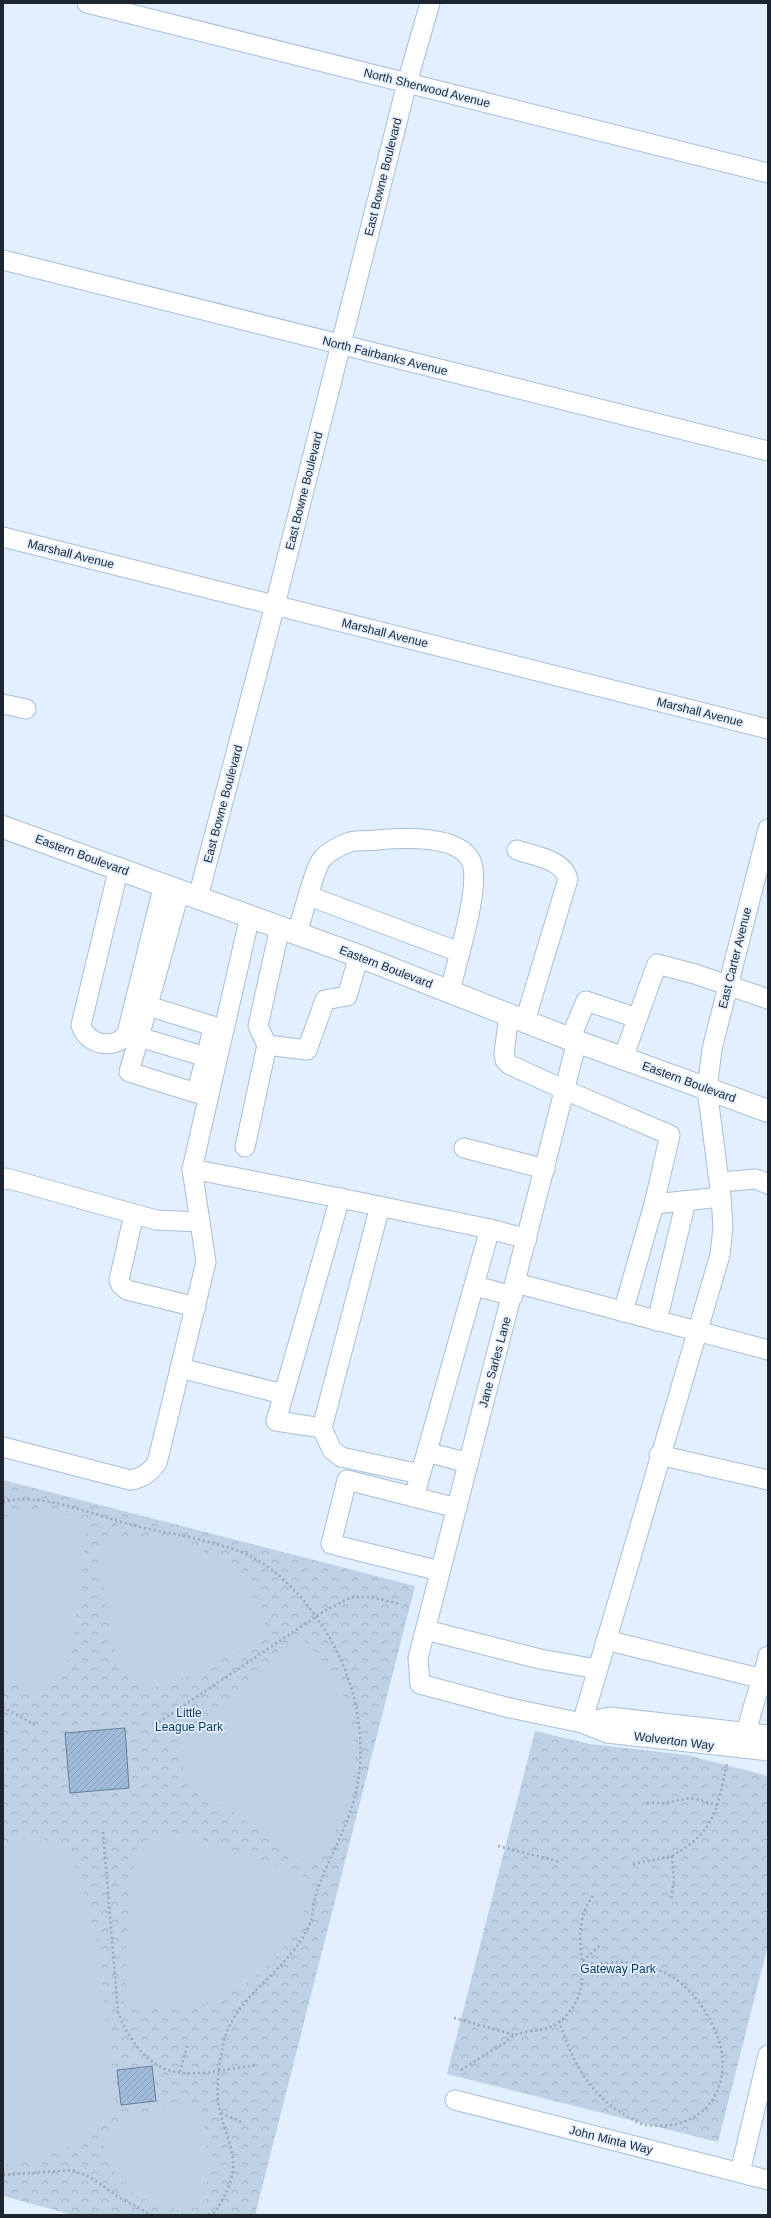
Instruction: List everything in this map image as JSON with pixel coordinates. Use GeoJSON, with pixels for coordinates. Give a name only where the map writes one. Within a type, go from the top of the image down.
{"type":"FeatureCollection","features":[{"type":"Feature","properties":{"kind":"main road","name":"Eastern Boulevard"},"geometry":{"type":"LineString","coordinates":[[3,827],[359,956],[574,1040],[768,1111]]}},
{"type":"Feature","properties":{"kind":"street","name":"North Sherwood Avenue"},"geometry":{"type":"LineString","coordinates":[[87,3],[768,173]]}},
{"type":"Feature","properties":{"kind":"street","name":"East Bowne Boulevard"},"geometry":{"type":"LineString","coordinates":[[181,891],[275,605],[342,344],[406,83],[430,3]]}},
{"type":"Feature","properties":{"kind":"street","name":"North Fairbanks Avenue"},"geometry":{"type":"LineString","coordinates":[[3,260],[768,451]]}},
{"type":"Feature","properties":{"kind":"street","name":"Marshall Avenue"},"geometry":{"type":"LineString","coordinates":[[3,537],[768,729]]}},
{"type":"Feature","properties":{"kind":"street"},"geometry":{"type":"LineString","coordinates":[[3,704],[26,709]]}},
{"type":"Feature","properties":{"kind":"street","name":"East Carter Avenue"},"geometry":{"type":"LineString","coordinates":[[582,1723],[659,1455],[720,1255],[723,1227],[721,1190],[707,1089],[712,1049],[768,829]]}},
{"type":"Feature","properties":{"kind":"street"},"geometry":{"type":"LineString","coordinates":[[245,1147],[267,1046],[258,1026],[288,931],[309,896],[320,860],[332,850],[352,842],[416,837],[437,840],[462,850],[470,860],[473,880],[472,898],[450,991]]}},
{"type":"Feature","properties":{"kind":"street"},"geometry":{"type":"LineString","coordinates":[[516,850],[559,864],[566,871],[568,879],[504,1054],[505,1060],[510,1065],[564,1090],[670,1135],[654,1204],[622,1312]]}},
{"type":"Feature","properties":{"kind":"street"},"geometry":{"type":"LineString","coordinates":[[118,868],[81,1025],[85,1036],[90,1039],[110,1045],[117,1043],[127,1033],[181,891]]}},
{"type":"Feature","properties":{"kind":"street"},"geometry":{"type":"LineString","coordinates":[[181,891],[129,1072],[196,1093],[213,1026],[245,914]]}},
{"type":"Feature","properties":{"kind":"street"},"geometry":{"type":"LineString","coordinates":[[309,896],[459,952]]}},
{"type":"Feature","properties":{"kind":"street"},"geometry":{"type":"LineString","coordinates":[[3,1447],[130,1480],[141,1478],[149,1473],[157,1463],[206,1262],[192,1169],[245,914]]}},
{"type":"Feature","properties":{"kind":"street"},"geometry":{"type":"LineString","coordinates":[[267,1046],[307,1050],[325,1000],[347,996],[359,956]]}},
{"type":"Feature","properties":{"kind":"street"},"geometry":{"type":"LineString","coordinates":[[622,1058],[657,964],[695,974],[727,987],[768,999]]}},
{"type":"Feature","properties":{"kind":"street","name":"Jane Sarles Lane"},"geometry":{"type":"LineString","coordinates":[[420,1684],[418,1658],[545,1169],[564,1090],[574,1040],[586,1001],[637,1018]]}},
{"type":"Feature","properties":{"kind":"street"},"geometry":{"type":"LineString","coordinates":[[148,1006],[213,1026]]}},
{"type":"Feature","properties":{"kind":"street"},"geometry":{"type":"LineString","coordinates":[[139,1037],[206,1057]]}},
{"type":"Feature","properties":{"kind":"street"},"geometry":{"type":"LineString","coordinates":[[464,1148],[545,1169]]}},
{"type":"Feature","properties":{"kind":"street"},"geometry":{"type":"LineString","coordinates":[[192,1169],[380,1206],[490,1229],[527,1239]]}},
{"type":"Feature","properties":{"kind":"street"},"geometry":{"type":"LineString","coordinates":[[3,1180],[6,1178],[156,1220],[200,1222]]}},
{"type":"Feature","properties":{"kind":"street"},"geometry":{"type":"LineString","coordinates":[[654,1204],[686,1201],[756,1179],[768,1184]]}},
{"type":"Feature","properties":{"kind":"street"},"geometry":{"type":"LineString","coordinates":[[322,1428],[276,1421],[340,1198]]}},
{"type":"Feature","properties":{"kind":"street"},"geometry":{"type":"LineString","coordinates":[[657,1321],[686,1201]]}},
{"type":"Feature","properties":{"kind":"street"},"geometry":{"type":"LineString","coordinates":[[380,1206],[322,1428],[332,1450],[341,1457],[420,1474]]}},
{"type":"Feature","properties":{"kind":"street"},"geometry":{"type":"LineString","coordinates":[[134,1214],[119,1280],[122,1285],[127,1290],[196,1307]]}},
{"type":"Feature","properties":{"kind":"street"},"geometry":{"type":"LineString","coordinates":[[414,1497],[490,1229]]}},
{"type":"Feature","properties":{"kind":"street"},"geometry":{"type":"LineString","coordinates":[[475,1286],[514,1290],[622,1312],[768,1350]]}},
{"type":"Feature","properties":{"kind":"street"},"geometry":{"type":"LineString","coordinates":[[179,1374],[283,1394]]}},
{"type":"Feature","properties":{"kind":"street"},"geometry":{"type":"LineString","coordinates":[[427,1452],[468,1463]]}},
{"type":"Feature","properties":{"kind":"street"},"geometry":{"type":"LineString","coordinates":[[659,1455],[768,1480]]}},
{"type":"Feature","properties":{"kind":"street"},"geometry":{"type":"LineString","coordinates":[[440,1571],[331,1544],[347,1480],[457,1508]]}},
{"type":"Feature","properties":{"kind":"street"},"geometry":{"type":"LineString","coordinates":[[426,1630],[540,1659],[597,1669]]}},
{"type":"Feature","properties":{"kind":"street"},"geometry":{"type":"LineString","coordinates":[[606,1640],[764,1679]]}},
{"type":"Feature","properties":{"kind":"street"},"geometry":{"type":"LineString","coordinates":[[746,1741],[764,1679],[768,1656]]}},
{"type":"Feature","properties":{"kind":"street","name":"Wolverton Way"},"geometry":{"type":"LineString","coordinates":[[420,1684],[510,1708],[582,1723],[607,1733],[691,1743],[746,1741],[768,1735]]}},
{"type":"Feature","properties":{"kind":"street","name":"Wolverton Way"},"geometry":{"type":"LineString","coordinates":[[582,1723],[610,1717],[746,1741],[768,1752]]}},
{"type":"Feature","properties":{"kind":"street"},"geometry":{"type":"LineString","coordinates":[[691,1743],[768,1763]]}},
{"type":"Feature","properties":{"kind":"street"},"geometry":{"type":"LineString","coordinates":[[740,2172],[767,2061]]}},
{"type":"Feature","properties":{"kind":"street","name":"John Minta Way"},"geometry":{"type":"LineString","coordinates":[[455,2100],[768,2180]]}},
{"type":"Feature","properties":{"kind":"path"},"geometry":{"type":"LineString","coordinates":[[3,1502],[16,1498],[81,1508],[130,1525],[163,1530],[220,1544],[254,1558],[276,1573],[294,1590],[316,1618],[332,1643],[348,1678],[358,1716],[360,1749],[358,1785],[350,1816],[316,1894],[310,1923],[292,1954],[237,2012],[226,2035],[220,2070],[218,2099],[233,2163],[229,2186],[215,2212],[207,2215]]}},
{"type":"Feature","properties":{"kind":"path"},"geometry":{"type":"LineString","coordinates":[[158,1722],[326,1610],[352,1597],[371,1597],[400,1604]]}},
{"type":"Feature","properties":{"kind":"path"},"geometry":{"type":"LineString","coordinates":[[3,1707],[34,1725]]}},
{"type":"Feature","properties":{"kind":"path"},"geometry":{"type":"LineString","coordinates":[[633,1864],[672,1856],[701,1836],[711,1821],[718,1805],[727,1764]]}},
{"type":"Feature","properties":{"kind":"path"},"geometry":{"type":"LineString","coordinates":[[647,1803],[664,1803],[691,1798],[718,1805]]}},
{"type":"Feature","properties":{"kind":"path"},"geometry":{"type":"LineString","coordinates":[[103,1832],[118,2012],[125,2031],[137,2048],[158,2065],[180,2072],[220,2070],[257,2065]]}},
{"type":"Feature","properties":{"kind":"path"},"geometry":{"type":"LineString","coordinates":[[498,1846],[561,1862]]}},
{"type":"Feature","properties":{"kind":"path"},"geometry":{"type":"LineString","coordinates":[[671,1901],[674,1879],[672,1856]]}},
{"type":"Feature","properties":{"kind":"path"},"geometry":{"type":"LineString","coordinates":[[454,2018],[515,2035],[538,2032],[559,2021],[576,2003],[583,1978],[579,1945],[581,1919],[586,1904],[595,1893]]}},
{"type":"Feature","properties":{"kind":"path"},"geometry":{"type":"LineString","coordinates":[[582,1961],[599,1946]]}},
{"type":"Feature","properties":{"kind":"path"},"geometry":{"type":"LineString","coordinates":[[559,2021],[568,2050],[584,2079],[598,2095],[615,2109],[646,2126],[672,2124],[692,2118],[707,2107],[718,2091],[724,2072],[720,2040],[710,2020],[694,1996],[667,1974],[652,1967],[634,1962],[617,1962],[598,1965],[582,1961]]}},
{"type":"Feature","properties":{"kind":"path"},"geometry":{"type":"LineString","coordinates":[[461,2070],[515,2035]]}},
{"type":"Feature","properties":{"kind":"path"},"geometry":{"type":"LineString","coordinates":[[180,2072],[188,2043]]}},
{"type":"Feature","properties":{"kind":"path"},"geometry":{"type":"LineString","coordinates":[[221,2113],[241,2122]]}},
{"type":"Feature","properties":{"kind":"path"},"geometry":{"type":"LineString","coordinates":[[3,2175],[72,2170],[90,2177],[120,2198],[152,2215]]}},
{"type":"Feature","properties":{"kind":"green space","name":"Little League Park"},"geometry":{"type":"Polygon","coordinates":[[[3,1480],[415,1586],[255,2215],[73,2215],[3,2196],[3,1480]]]}},
{"type":"Feature","properties":{"kind":"green space"},"geometry":{"type":"Polygon","coordinates":[[[51,1512],[88,1520],[74,1637],[63,1675],[37,1690],[3,1681],[3,1517],[51,1512]]]}},
{"type":"Feature","properties":{"kind":"green space"},"geometry":{"type":"Polygon","coordinates":[[[136,1538],[156,1539],[192,1547],[224,1563],[237,1575],[249,1590],[261,1610],[270,1636],[189,1676],[150,1689],[124,1674],[112,1639],[97,1548],[114,1541],[136,1538]]]}},
{"type":"Feature","properties":{"kind":"green space"},"geometry":{"type":"Polygon","coordinates":[[[301,1638],[328,1669],[341,1690],[349,1713],[355,1759],[347,1805],[338,1826],[326,1846],[311,1865],[219,1803],[184,1772],[182,1742],[301,1638]]]}},
{"type":"Feature","properties":{"kind":"green space","name":"Gateway Park"},"geometry":{"type":"Polygon","coordinates":[[[535,1731],[590,1744],[687,1755],[768,1776],[768,1945],[718,2142],[447,2074],[535,1731]]]}},
{"type":"Feature","properties":{"kind":"green space"},"geometry":{"type":"Polygon","coordinates":[[[3,1744],[6,1747],[6,1777],[3,1779],[3,1744]]]}},
{"type":"Feature","properties":{"kind":"green space"},"geometry":{"type":"Polygon","coordinates":[[[163,1830],[202,1839],[314,1880],[305,1910],[291,1937],[266,1968],[234,1991],[197,2005],[178,2008],[158,2009],[124,2006],[129,1899],[137,1847],[163,1830]]]}},
{"type":"Feature","properties":{"kind":"green space"},"geometry":{"type":"Polygon","coordinates":[[[36,1835],[72,1853],[96,1939],[117,2112],[76,2144],[27,2163],[3,2164],[3,1847],[36,1835]]]}},
{"type":"Feature","properties":{"kind":"green space"},"geometry":{"type":"Polygon","coordinates":[[[191,2105],[201,2111],[209,2158],[205,2208],[176,2209],[152,2203],[130,2190],[110,2167],[99,2133],[145,2112],[191,2105]]]}},
{"type":"Feature","properties":{"kind":"building"},"geometry":{"type":"Polygon","coordinates":[[[125,1728],[129,1788],[70,1793],[65,1733],[125,1728]]]}},
{"type":"Feature","properties":{"kind":"building"},"geometry":{"type":"Polygon","coordinates":[[[152,2066],[156,2101],[121,2105],[117,2070],[152,2066]]]}}]}
